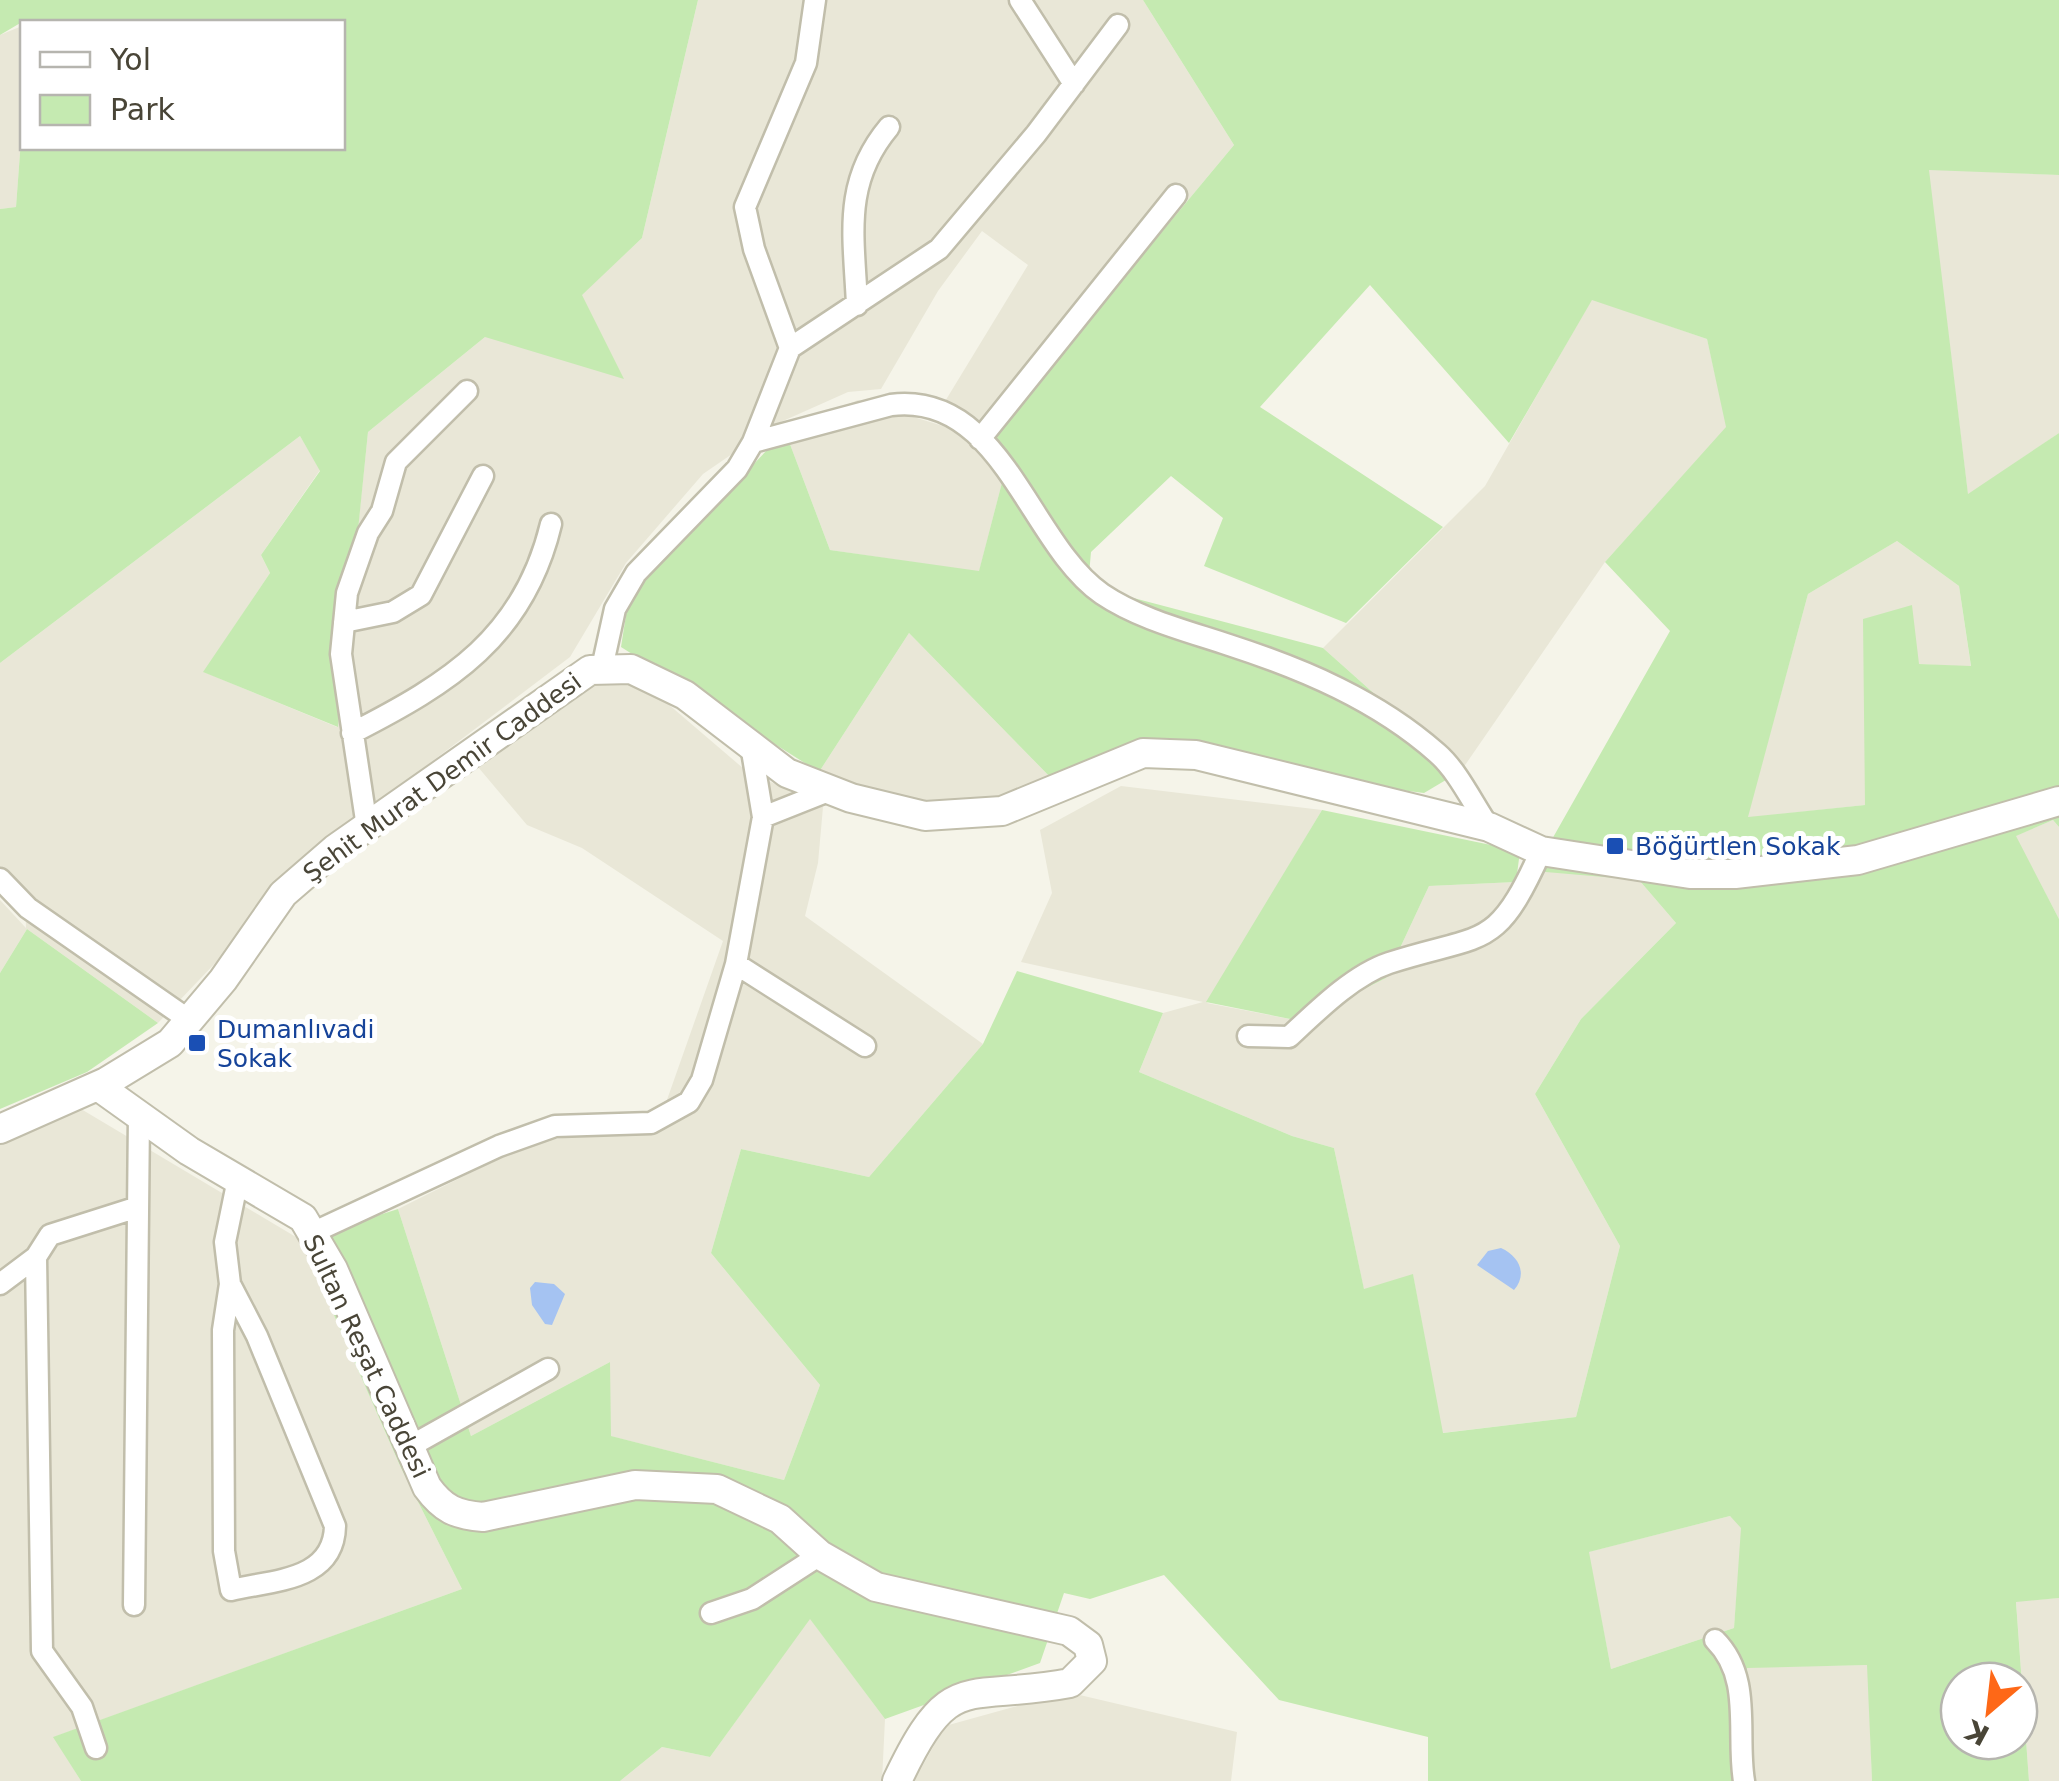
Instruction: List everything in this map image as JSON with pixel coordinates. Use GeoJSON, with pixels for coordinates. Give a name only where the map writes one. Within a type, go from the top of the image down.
{"type":"FeatureCollection","features":[{"type":"Feature","properties":{"kind":"street"},"geometry":{"type":"LineString","coordinates":[[790,348],[754,249],[745,206],[806,62],[815,0]]}},
{"type":"Feature","properties":{"kind":"street"},"geometry":{"type":"LineString","coordinates":[[1020,0],[1074,84]]}},
{"type":"Feature","properties":{"kind":"street"},"geometry":{"type":"LineString","coordinates":[[602,668],[615,608],[636,573],[737,469],[753,442],[790,348],[938,250],[1118,25]]}},
{"type":"Feature","properties":{"kind":"street"},"geometry":{"type":"LineString","coordinates":[[857,305],[853,213],[858,176],[866,154],[889,127]]}},
{"type":"Feature","properties":{"kind":"street"},"geometry":{"type":"LineString","coordinates":[[980,439],[1176,194]]}},
{"type":"Feature","properties":{"kind":"street"},"geometry":{"type":"LineString","coordinates":[[367,827],[341,654],[347,593],[368,533],[382,511],[396,462],[468,391]]}},
{"type":"Feature","properties":{"kind":"street"},"geometry":{"type":"LineString","coordinates":[[753,442],[900,404],[945,412],[980,439],[1035,507],[1074,566],[1101,593],[1156,621],[1311,672],[1327,681],[1439,754],[1489,827]]}},
{"type":"Feature","properties":{"kind":"street"},"geometry":{"type":"LineString","coordinates":[[344,622],[393,612],[421,595],[482,476]]}},
{"type":"Feature","properties":{"kind":"street"},"geometry":{"type":"LineString","coordinates":[[352,732],[420,698],[480,652],[523,602],[542,560],[552,524]]}},
{"type":"Feature","properties":{"kind":"street","name":"Şehit Murat Demir Caddesi"},"geometry":{"type":"LineString","coordinates":[[0,1129],[98,1086],[170,1043],[283,894],[367,827],[590,670],[602,668],[631,669],[685,695],[787,773],[831,790],[925,816],[1002,811],[1143,753],[1196,756],[1489,827],[1542,851],[1690,874],[1785,872],[1858,860],[2059,801]]}},
{"type":"Feature","properties":{"kind":"street"},"geometry":{"type":"LineString","coordinates":[[312,1233],[499,1146],[555,1126],[651,1122],[670,1116],[690,1102],[702,1080],[736,964],[763,817],[751,746]]}},
{"type":"Feature","properties":{"kind":"street"},"geometry":{"type":"LineString","coordinates":[[763,817],[831,790]]}},
{"type":"Feature","properties":{"kind":"street"},"geometry":{"type":"LineString","coordinates":[[1248,1036],[1289,1037],[1356,982],[1386,964],[1454,949],[1498,927],[1516,906],[1542,851]]}},
{"type":"Feature","properties":{"kind":"street"},"geometry":{"type":"LineString","coordinates":[[0,878],[28,908],[189,1020]]}},
{"type":"Feature","properties":{"kind":"street"},"geometry":{"type":"LineString","coordinates":[[736,964],[865,1046]]}},
{"type":"Feature","properties":{"kind":"street","name":"Sultan Reşat Caddesi"},"geometry":{"type":"LineString","coordinates":[[98,1086],[238,1180],[303,1218],[333,1269],[409,1447],[439,1503],[459,1515],[483,1517],[635,1484],[717,1490],[780,1518],[820,1556],[876,1587],[1069,1630],[1091,1651],[1092,1661],[1070,1683],[974,1691],[945,1704],[923,1727],[897,1781]]}},
{"type":"Feature","properties":{"kind":"street"},"geometry":{"type":"LineString","coordinates":[[134,1605],[139,1115]]}},
{"type":"Feature","properties":{"kind":"street"},"geometry":{"type":"LineString","coordinates":[[230,1284],[272,1368],[335,1526],[335,1544],[325,1562],[305,1574],[231,1590],[224,1551],[223,1349],[230,1284],[225,1242],[238,1180]]}},
{"type":"Feature","properties":{"kind":"street"},"geometry":{"type":"LineString","coordinates":[[0,1284],[36,1256],[50,1234],[138,1207]]}},
{"type":"Feature","properties":{"kind":"street"},"geometry":{"type":"LineString","coordinates":[[36,1256],[42,1651],[82,1708],[96,1748]]}},
{"type":"Feature","properties":{"kind":"street"},"geometry":{"type":"LineString","coordinates":[[409,1447],[548,1370]]}},
{"type":"Feature","properties":{"kind":"street"},"geometry":{"type":"LineString","coordinates":[[711,1613],[752,1599],[820,1556]]}},
{"type":"Feature","properties":{"kind":"street"},"geometry":{"type":"LineString","coordinates":[[1716,1640],[1731,1660],[1738,1681],[1744,1781]]}},
{"type":"Feature","properties":{"kind":"shaded area"},"geometry":{"type":"Polygon","coordinates":[[[698,0],[1143,0],[1234,145],[992,436],[944,403],[1028,265],[982,231],[938,291],[881,389],[848,392],[774,425],[703,474],[626,563],[570,657],[344,828],[158,1023],[27,929],[0,973],[0,900],[26,928],[25,899],[0,867],[0,663],[300,436],[320,470],[261,555],[270,573],[204,672],[337,727],[368,432],[485,337],[581,295],[642,238],[698,0]]]}},
{"type":"Feature","properties":{"kind":"shaded area"},"geometry":{"type":"Polygon","coordinates":[[[20,27],[16,207],[0,209],[0,35],[20,27]]]}},
{"type":"Feature","properties":{"kind":"shaded area"},"geometry":{"type":"Polygon","coordinates":[[[1928,169],[2059,175],[2059,433],[1968,495],[1928,169]]]}},
{"type":"Feature","properties":{"kind":"shaded area"},"geometry":{"type":"Polygon","coordinates":[[[1592,299],[1707,339],[1727,427],[1605,562],[1461,771],[1323,648],[1485,486],[1592,299]]]}},
{"type":"Feature","properties":{"kind":"shaded area"},"geometry":{"type":"Polygon","coordinates":[[[858,400],[966,433],[1005,471],[979,572],[830,550],[785,431],[858,400]]]}},
{"type":"Feature","properties":{"kind":"shaded area"},"geometry":{"type":"Polygon","coordinates":[[[1897,541],[1959,586],[1971,667],[1919,664],[1865,805],[1747,818],[1808,594],[1897,541]]]}},
{"type":"Feature","properties":{"kind":"shaded area"},"geometry":{"type":"Polygon","coordinates":[[[909,633],[1053,780],[970,811],[870,795],[819,772],[909,633]]]}},
{"type":"Feature","properties":{"kind":"shaded area"},"geometry":{"type":"Polygon","coordinates":[[[583,680],[647,686],[744,769],[823,807],[818,863],[805,916],[983,1044],[869,1177],[741,1149],[711,1253],[820,1385],[784,1480],[610,1436],[610,1362],[471,1436],[398,1209],[532,1142],[631,1129],[656,1131],[723,941],[582,848],[527,825],[478,767],[583,680]]]}},
{"type":"Feature","properties":{"kind":"shaded area"},"geometry":{"type":"Polygon","coordinates":[[[1121,786],[1322,810],[1207,1003],[1300,1021],[1386,978],[1429,886],[1516,882],[1541,867],[1639,880],[1676,923],[1581,1019],[1535,1094],[1620,1246],[1576,1417],[1442,1433],[1413,1275],[1364,1290],[1334,1148],[1292,1136],[1139,1072],[1163,1013],[1203,1002],[1021,962],[1052,893],[1040,830],[1121,786]]]}},
{"type":"Feature","properties":{"kind":"shaded area"},"geometry":{"type":"Polygon","coordinates":[[[2053,820],[2059,827],[2059,919],[2015,836],[2053,820]]]}},
{"type":"Feature","properties":{"kind":"shaded area"},"geometry":{"type":"Polygon","coordinates":[[[76,1106],[301,1240],[401,1468],[462,1589],[54,1737],[81,1781],[0,1781],[0,1145],[76,1106]]]}},
{"type":"Feature","properties":{"kind":"shaded area"},"geometry":{"type":"Polygon","coordinates":[[[1730,1516],[1742,1527],[1734,1628],[1611,1669],[1588,1552],[1730,1516]]]}},
{"type":"Feature","properties":{"kind":"shaded area"},"geometry":{"type":"Polygon","coordinates":[[[2059,1598],[2059,1781],[2029,1781],[2028,1761],[2039,1761],[2039,1661],[2020,1661],[2016,1601],[2059,1598]]]}},
{"type":"Feature","properties":{"kind":"shaded area"},"geometry":{"type":"Polygon","coordinates":[[[810,1618],[885,1719],[882,1781],[620,1781],[662,1747],[710,1757],[810,1618]]]}},
{"type":"Feature","properties":{"kind":"shaded area"},"geometry":{"type":"Polygon","coordinates":[[[1868,1665],[1872,1781],[1753,1781],[1747,1667],[1868,1665]]]}},
{"type":"Feature","properties":{"kind":"shaded area"},"geometry":{"type":"Polygon","coordinates":[[[1067,1692],[1237,1732],[1231,1781],[914,1781],[945,1726],[1067,1692]]]}},
{"type":"Feature","properties":{"kind":"green space"},"geometry":{"type":"Polygon","coordinates":[[[0,0],[698,0],[642,238],[582,295],[624,379],[485,337],[368,432],[338,727],[203,672],[270,573],[261,555],[320,471],[300,436],[0,663],[0,209],[16,207],[20,150],[345,150],[345,20],[20,20],[0,35],[0,0]]]}},
{"type":"Feature","properties":{"kind":"green space"},"geometry":{"type":"Polygon","coordinates":[[[1143,0],[2059,0],[2059,175],[1929,170],[1968,494],[2059,433],[2059,827],[2053,820],[2016,836],[2059,919],[2059,1598],[2016,1602],[2020,1661],[1939,1661],[1939,1761],[2028,1761],[2029,1781],[1872,1781],[1867,1665],[1747,1668],[1753,1781],[1428,1781],[1428,1737],[1279,1700],[1164,1575],[1090,1599],[1064,1593],[1040,1663],[885,1719],[810,1619],[710,1757],[662,1747],[620,1781],[81,1781],[53,1737],[462,1589],[401,1468],[301,1240],[398,1209],[471,1436],[610,1362],[611,1436],[784,1480],[820,1385],[711,1253],[741,1149],[869,1177],[983,1044],[1017,971],[1163,1013],[1139,1072],[1292,1136],[1334,1148],[1364,1289],[1413,1274],[1443,1433],[1576,1417],[1620,1246],[1535,1094],[1581,1019],[1676,923],[1639,880],[1534,871],[1670,631],[1605,562],[1726,427],[1707,339],[1592,300],[1509,443],[1370,285],[1260,407],[1443,527],[1346,623],[1204,566],[1223,518],[1171,476],[1091,552],[1088,586],[1323,648],[1461,771],[1424,793],[1131,756],[1053,780],[909,633],[819,772],[621,647],[629,596],[785,431],[830,550],[979,571],[1005,471],[992,436],[1234,145],[1143,0]],[[1897,541],[1808,594],[1748,817],[1865,805],[1863,619],[1912,605],[1919,664],[1971,666],[1959,586],[1897,541]],[[1730,1516],[1589,1552],[1611,1669],[1734,1628],[1741,1528],[1730,1516]]]}},
{"type":"Feature","properties":{"kind":"green space"},"geometry":{"type":"Polygon","coordinates":[[[1322,810],[1520,851],[1516,882],[1429,886],[1386,978],[1300,1021],[1206,1002],[1322,810]]]}},
{"type":"Feature","properties":{"kind":"green space"},"geometry":{"type":"Polygon","coordinates":[[[27,929],[158,1023],[87,1072],[0,1109],[0,973],[27,929]]]}},
{"type":"Feature","properties":{"kind":"water"},"geometry":{"type":"Polygon","coordinates":[[[1501,1248],[1520,1266],[1514,1290],[1477,1265],[1488,1251],[1501,1248]]]}},
{"type":"Feature","properties":{"kind":"water"},"geometry":{"type":"Polygon","coordinates":[[[535,1282],[554,1284],[565,1294],[552,1325],[545,1324],[532,1305],[530,1288],[535,1282]]]}},
{"type":"Feature","properties":{"kind":"place","name":"Böğürtlen Sokak"},"geometry":{"type":"Point","coordinates":[1615,846]}},
{"type":"Feature","properties":{"kind":"place","name":"Dumanlıvadi Sokak"},"geometry":{"type":"Point","coordinates":[197,1043]}}]}
